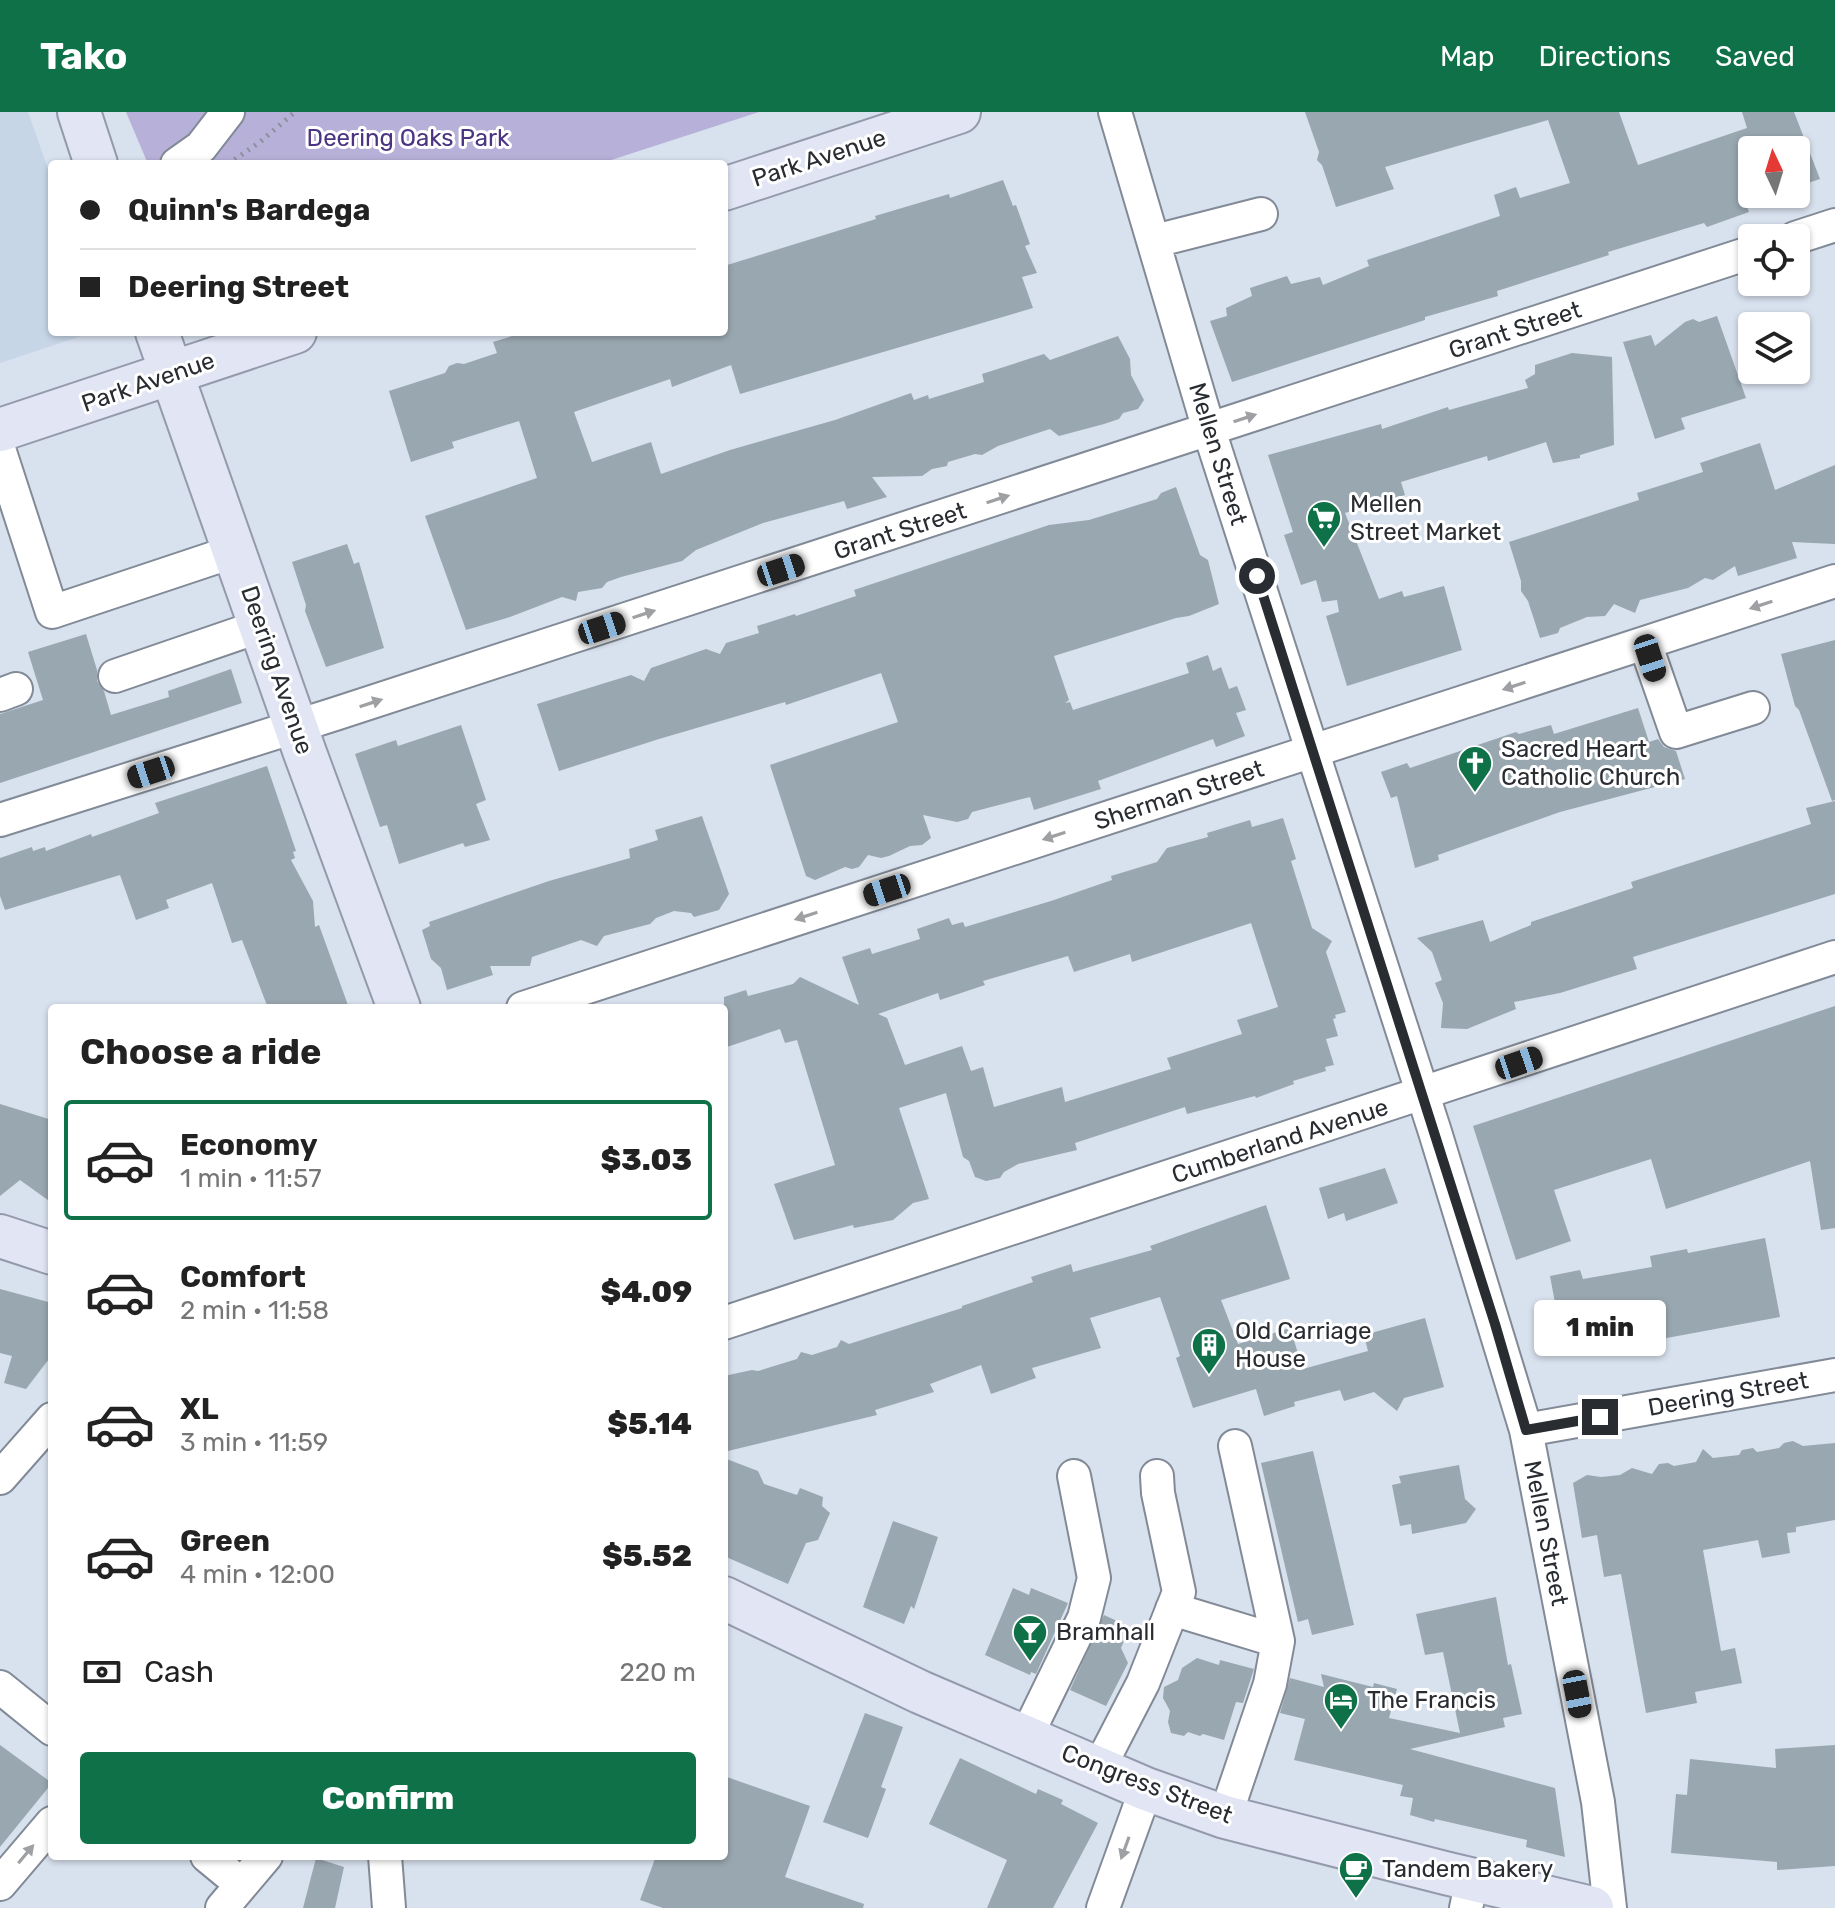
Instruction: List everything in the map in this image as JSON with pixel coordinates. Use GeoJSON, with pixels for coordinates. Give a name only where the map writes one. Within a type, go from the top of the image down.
{"type":"FeatureCollection","features":[{"type":"Feature","properties":{"kind":"main road"},"geometry":{"type":"LineString","coordinates":[[79,112],[95,160]]}},
{"type":"Feature","properties":{"kind":"main road","name":"Park Avenue"},"geometry":{"type":"LineString","coordinates":[[728,188],[959,112]]}},
{"type":"Feature","properties":{"kind":"main road","name":"Deering Avenue"},"geometry":{"type":"LineString","coordinates":[[158,336],[398,1004]]}},
{"type":"Feature","properties":{"kind":"main road","name":"Park Avenue"},"geometry":{"type":"LineString","coordinates":[[0,430],[283,336]]}},
{"type":"Feature","properties":{"kind":"main road"},"geometry":{"type":"LineString","coordinates":[[0,1236],[48,1252]]}},
{"type":"Feature","properties":{"kind":"main road","name":"Congress Street"},"geometry":{"type":"LineString","coordinates":[[728,1600],[920,1692],[1146,1789],[1469,1894],[1592,1908]]}},
{"type":"Feature","properties":{"kind":"street"},"geometry":{"type":"LineString","coordinates":[[183,160],[201,147],[228,112]]}},
{"type":"Feature","properties":{"kind":"street","name":"Mellen Street"},"geometry":{"type":"LineString","coordinates":[[1115,112],[1209,430],[1423,1095],[1526,1430],[1598,1802],[1610,1908]]}},
{"type":"Feature","properties":{"kind":"street"},"geometry":{"type":"LineString","coordinates":[[1155,241],[1261,214]]}},
{"type":"Feature","properties":{"kind":"street"},"geometry":{"type":"LineString","coordinates":[[1810,233],[1835,225]]}},
{"type":"Feature","properties":{"kind":"street","name":"Grant Street"},"geometry":{"type":"LineString","coordinates":[[0,820],[296,727],[1738,257]]}},
{"type":"Feature","properties":{"kind":"street"},"geometry":{"type":"LineString","coordinates":[[0,452],[52,612],[235,551]]}},
{"type":"Feature","properties":{"kind":"street","name":"Sherman Street"},"geometry":{"type":"LineString","coordinates":[[535,1004],[1835,581]]}},
{"type":"Feature","properties":{"kind":"street"},"geometry":{"type":"LineString","coordinates":[[115,676],[261,626]]}},
{"type":"Feature","properties":{"kind":"street"},"geometry":{"type":"LineString","coordinates":[[1645,643],[1676,732],[1753,708]]}},
{"type":"Feature","properties":{"kind":"street","name":"Cumberland Avenue"},"geometry":{"type":"LineString","coordinates":[[728,1322],[1835,957]]}},
{"type":"Feature","properties":{"kind":"street","name":"Deering Street"},"geometry":{"type":"LineString","coordinates":[[1526,1430],[1835,1375]]}},
{"type":"Feature","properties":{"kind":"street"},"geometry":{"type":"LineString","coordinates":[[0,1478],[48,1425]]}},
{"type":"Feature","properties":{"kind":"street"},"geometry":{"type":"LineString","coordinates":[[1225,1817],[1270,1684],[1278,1641],[1235,1446]]}},
{"type":"Feature","properties":{"kind":"street"},"geometry":{"type":"LineString","coordinates":[[1026,1737],[1084,1618],[1094,1578],[1074,1476]]}},
{"type":"Feature","properties":{"kind":"street"},"geometry":{"type":"LineString","coordinates":[[1099,1768],[1143,1683],[1179,1592],[1157,1476]]}},
{"type":"Feature","properties":{"kind":"street"},"geometry":{"type":"LineString","coordinates":[[1172,1609],[1278,1641]]}},
{"type":"Feature","properties":{"kind":"street"},"geometry":{"type":"LineString","coordinates":[[0,1687],[48,1726]]}},
{"type":"Feature","properties":{"kind":"street"},"geometry":{"type":"LineString","coordinates":[[1103,1908],[1146,1789]]}},
{"type":"Feature","properties":{"kind":"street"},"geometry":{"type":"LineString","coordinates":[[0,1884],[48,1828]]}},
{"type":"Feature","properties":{"kind":"street"},"geometry":{"type":"LineString","coordinates":[[209,1860],[231,1896],[262,1860]]}},
{"type":"Feature","properties":{"kind":"street"},"geometry":{"type":"LineString","coordinates":[[385,1860],[389,1908]]}},
{"type":"Feature","properties":{"kind":"path"},"geometry":{"type":"LineString","coordinates":[[233,160],[295,112]]}},
{"type":"Feature","properties":{"kind":"shaded area"},"geometry":{"type":"Polygon","coordinates":[[[0,112],[28,112],[48,169],[48,336],[81,336],[0,363],[0,112]]]}},
{"type":"Feature","properties":{"kind":"green space","name":"Deering Oaks Park"},"geometry":{"type":"Polygon","coordinates":[[[126,112],[759,112],[611,160],[146,160],[126,112]]]}},
{"type":"Feature","properties":{"kind":"building"},"geometry":{"type":"Polygon","coordinates":[[[1305,112],[1619,112],[1638,165],[1747,128],[1742,112],[1794,112],[1803,136],[1738,136],[1738,208],[1748,208],[1749,212],[1707,227],[1704,223],[1608,252],[1609,255],[1497,291],[1498,296],[1425,317],[1425,320],[1232,382],[1210,321],[1227,316],[1226,308],[1252,296],[1250,288],[1287,276],[1291,284],[1320,277],[1323,285],[1369,266],[1367,260],[1500,216],[1494,195],[1516,187],[1520,198],[1570,183],[1548,120],[1385,167],[1394,189],[1336,207],[1322,165],[1317,160],[1319,152],[1305,112]]]}},
{"type":"Feature","properties":{"kind":"building"},"geometry":{"type":"Polygon","coordinates":[[[1810,153],[1820,179],[1810,182],[1810,153]]]}},
{"type":"Feature","properties":{"kind":"building"},"geometry":{"type":"Polygon","coordinates":[[[1003,180],[1013,206],[1016,205],[1030,244],[1025,246],[1037,273],[1022,277],[1033,308],[740,394],[731,365],[672,387],[670,379],[574,412],[592,462],[651,442],[661,474],[911,393],[914,400],[928,395],[929,399],[984,382],[982,374],[1044,354],[1050,360],[1118,336],[1130,359],[1131,375],[1144,400],[1138,409],[1123,413],[1119,419],[1059,436],[1050,429],[998,446],[982,455],[948,462],[947,466],[932,469],[922,476],[872,477],[887,497],[847,509],[844,501],[763,523],[696,550],[682,561],[621,577],[607,582],[602,588],[578,592],[576,601],[562,597],[466,630],[425,516],[537,478],[519,421],[452,442],[454,448],[411,462],[389,391],[445,373],[449,366],[457,363],[464,364],[497,353],[493,342],[512,336],[728,336],[728,265],[876,219],[875,216],[949,194],[950,198],[1003,180]]]}},
{"type":"Feature","properties":{"kind":"building"},"geometry":{"type":"Polygon","coordinates":[[[1717,316],[1738,375],[1738,384],[1741,384],[1746,398],[1681,418],[1685,429],[1655,439],[1623,342],[1651,335],[1655,346],[1685,322],[1693,319],[1699,322],[1717,316]]]}},
{"type":"Feature","properties":{"kind":"building"},"geometry":{"type":"Polygon","coordinates":[[[1572,353],[1612,357],[1614,445],[1580,455],[1580,458],[1553,463],[1546,442],[1488,461],[1487,456],[1401,482],[1405,495],[1345,513],[1379,599],[1402,591],[1404,597],[1444,586],[1462,650],[1347,686],[1326,616],[1339,612],[1337,600],[1322,602],[1316,580],[1301,585],[1284,535],[1293,532],[1268,455],[1381,424],[1382,429],[1448,407],[1449,410],[1528,388],[1525,380],[1535,374],[1535,365],[1572,353]]]}},
{"type":"Feature","properties":{"kind":"building"},"geometry":{"type":"Polygon","coordinates":[[[1760,443],[1775,490],[1835,465],[1835,544],[1792,542],[1797,558],[1738,576],[1735,566],[1713,580],[1705,578],[1688,588],[1640,600],[1635,613],[1614,604],[1605,616],[1587,617],[1560,628],[1558,633],[1540,638],[1528,601],[1521,591],[1509,542],[1639,500],[1637,493],[1703,472],[1700,463],[1760,443]]]}},
{"type":"Feature","properties":{"kind":"building"},"geometry":{"type":"Polygon","coordinates":[[[1176,487],[1200,555],[1208,560],[1219,604],[1189,616],[1054,656],[1069,700],[1065,703],[1070,702],[1073,710],[1189,673],[1186,663],[1208,655],[1213,671],[1221,667],[1229,689],[1237,686],[1246,710],[1236,713],[1245,736],[1216,747],[1213,739],[1098,781],[1101,789],[1034,810],[1030,797],[972,812],[968,819],[957,822],[923,815],[931,838],[922,845],[910,846],[881,858],[868,855],[859,867],[845,867],[815,880],[806,876],[770,765],[898,722],[881,673],[786,705],[785,702],[559,771],[537,704],[631,675],[644,681],[651,668],[706,649],[720,654],[726,643],[759,633],[757,626],[856,596],[854,590],[1049,525],[1089,520],[1157,499],[1161,493],[1176,487]]]}},
{"type":"Feature","properties":{"kind":"building"},"geometry":{"type":"Polygon","coordinates":[[[347,544],[354,564],[359,562],[384,648],[326,667],[305,611],[306,605],[292,562],[347,544]]]}},
{"type":"Feature","properties":{"kind":"building"},"geometry":{"type":"Polygon","coordinates":[[[86,634],[97,670],[97,681],[104,691],[111,715],[169,697],[168,691],[231,669],[242,703],[0,783],[0,714],[43,700],[28,652],[86,634]]]}},
{"type":"Feature","properties":{"kind":"building"},"geometry":{"type":"Polygon","coordinates":[[[1835,640],[1835,800],[1832,801],[1795,706],[1781,654],[1835,640]]]}},
{"type":"Feature","properties":{"kind":"building","name":"Sacred Heart Catholic Church"},"geometry":{"type":"Polygon","coordinates":[[[1638,708],[1649,742],[1658,739],[1664,747],[1676,751],[1685,779],[1560,812],[1438,855],[1439,860],[1415,868],[1397,796],[1391,798],[1381,772],[1407,763],[1410,768],[1516,732],[1519,734],[1551,725],[1554,734],[1638,708]]]}},
{"type":"Feature","properties":{"kind":"building"},"geometry":{"type":"Polygon","coordinates":[[[461,725],[486,800],[476,804],[490,840],[465,847],[463,843],[399,864],[387,825],[380,827],[355,754],[396,740],[398,746],[461,725]]]}},
{"type":"Feature","properties":{"kind":"building"},"geometry":{"type":"Polygon","coordinates":[[[267,766],[296,851],[293,852],[295,858],[291,860],[313,901],[315,927],[319,925],[348,1004],[266,1004],[242,940],[232,943],[212,883],[166,900],[169,908],[136,920],[120,875],[5,910],[0,896],[0,858],[32,847],[33,851],[45,847],[46,851],[91,834],[92,837],[159,813],[155,803],[267,766]]]}},
{"type":"Feature","properties":{"kind":"building"},"geometry":{"type":"Polygon","coordinates":[[[1835,801],[1835,894],[1633,957],[1637,969],[1560,993],[1514,1002],[1516,1009],[1467,1029],[1441,1028],[1443,1003],[1435,983],[1442,980],[1432,952],[1417,938],[1483,920],[1490,942],[1531,925],[1531,922],[1633,888],[1631,882],[1811,824],[1806,808],[1835,801]]]}},
{"type":"Feature","properties":{"kind":"building"},"geometry":{"type":"Polygon","coordinates":[[[702,816],[729,894],[719,910],[694,917],[691,913],[674,911],[656,918],[650,924],[604,936],[597,946],[581,940],[532,957],[530,966],[490,966],[493,975],[447,990],[441,968],[431,959],[422,930],[430,926],[429,922],[549,881],[630,858],[629,849],[658,840],[655,830],[702,816]]]}},
{"type":"Feature","properties":{"kind":"building"},"geometry":{"type":"Polygon","coordinates":[[[1283,818],[1296,859],[1291,861],[1312,928],[1332,941],[1326,952],[1346,1012],[1335,1015],[1333,1019],[1338,1036],[1326,1039],[1334,1065],[1325,1067],[1326,1071],[1293,1081],[1294,1084],[1256,1098],[1187,1114],[1185,1107],[1075,1143],[1077,1150],[1018,1164],[1000,1178],[986,1181],[975,1177],[969,1161],[963,1157],[946,1093],[899,1108],[929,1199],[913,1203],[893,1220],[854,1228],[853,1225],[794,1240],[774,1184],[835,1165],[797,1040],[785,1043],[780,1029],[728,1047],[728,1004],[724,1004],[724,997],[746,990],[748,996],[793,984],[800,977],[859,1005],[842,957],[870,948],[872,954],[920,939],[917,929],[949,918],[952,925],[963,922],[965,927],[1051,901],[1112,880],[1111,876],[1157,862],[1167,848],[1208,837],[1207,833],[1250,820],[1252,827],[1283,818]],[[1251,923],[1132,962],[1130,954],[1074,972],[1068,956],[983,981],[985,985],[940,1000],[938,993],[878,1014],[887,1018],[905,1065],[962,1046],[971,1071],[983,1067],[994,1107],[1062,1087],[1065,1102],[1171,1069],[1167,1058],[1242,1034],[1237,1020],[1278,1007],[1251,923]]]}},
{"type":"Feature","properties":{"kind":"building"},"geometry":{"type":"Polygon","coordinates":[[[1835,1006],[1835,1228],[1821,1230],[1810,1161],[1666,1209],[1651,1159],[1554,1190],[1571,1241],[1516,1260],[1473,1126],[1835,1006]]]}},
{"type":"Feature","properties":{"kind":"building"},"geometry":{"type":"Polygon","coordinates":[[[0,1104],[48,1119],[48,1200],[20,1180],[0,1196],[0,1104]]]}},
{"type":"Feature","properties":{"kind":"building"},"geometry":{"type":"Polygon","coordinates":[[[1385,1168],[1398,1203],[1346,1221],[1344,1213],[1328,1219],[1319,1188],[1385,1168]]]}},
{"type":"Feature","properties":{"kind":"building"},"geometry":{"type":"Polygon","coordinates":[[[1266,1205],[1290,1279],[1221,1300],[1238,1344],[1290,1328],[1303,1369],[1368,1351],[1364,1335],[1425,1318],[1444,1387],[1404,1398],[1397,1411],[1374,1392],[1344,1401],[1340,1390],[1294,1402],[1295,1406],[1264,1416],[1256,1389],[1193,1408],[1160,1297],[1090,1318],[1101,1348],[1032,1368],[1036,1378],[991,1394],[981,1365],[930,1384],[934,1392],[875,1410],[877,1415],[728,1451],[728,1375],[758,1371],[797,1359],[801,1352],[812,1355],[837,1347],[841,1340],[849,1344],[962,1308],[1033,1282],[1031,1277],[1071,1264],[1073,1272],[1152,1250],[1150,1246],[1266,1205]]]}},
{"type":"Feature","properties":{"kind":"building"},"geometry":{"type":"Polygon","coordinates":[[[1765,1238],[1780,1317],[1629,1345],[1627,1351],[1616,1352],[1608,1348],[1565,1356],[1550,1276],[1580,1270],[1583,1279],[1652,1267],[1650,1256],[1687,1249],[1688,1253],[1765,1238]]]}},
{"type":"Feature","properties":{"kind":"building"},"geometry":{"type":"Polygon","coordinates":[[[0,1289],[48,1302],[48,1360],[26,1389],[4,1383],[12,1356],[0,1353],[0,1289]]]}},
{"type":"Feature","properties":{"kind":"building"},"geometry":{"type":"Polygon","coordinates":[[[1793,1441],[1803,1446],[1835,1443],[1835,1520],[1796,1527],[1796,1532],[1787,1533],[1790,1553],[1762,1558],[1758,1540],[1703,1550],[1721,1651],[1735,1648],[1742,1683],[1695,1692],[1697,1703],[1646,1713],[1621,1574],[1604,1577],[1597,1535],[1582,1538],[1573,1483],[1587,1475],[1620,1475],[1632,1468],[1652,1474],[1659,1464],[1674,1466],[1696,1462],[1703,1449],[1713,1458],[1739,1455],[1742,1450],[1753,1448],[1757,1452],[1779,1448],[1793,1441]]]}},
{"type":"Feature","properties":{"kind":"building"},"geometry":{"type":"Polygon","coordinates":[[[1313,1451],[1354,1625],[1312,1635],[1308,1619],[1298,1622],[1261,1463],[1313,1451]]]}},
{"type":"Feature","properties":{"kind":"building"},"geometry":{"type":"Polygon","coordinates":[[[728,1460],[758,1471],[764,1484],[797,1495],[800,1488],[823,1497],[822,1506],[830,1513],[818,1540],[806,1543],[788,1584],[728,1558],[728,1460]]]}},
{"type":"Feature","properties":{"kind":"building"},"geometry":{"type":"Polygon","coordinates":[[[1459,1465],[1465,1499],[1476,1509],[1466,1523],[1412,1534],[1411,1524],[1400,1526],[1392,1485],[1401,1483],[1399,1476],[1459,1465]]]}},
{"type":"Feature","properties":{"kind":"building"},"geometry":{"type":"Polygon","coordinates":[[[893,1521],[938,1537],[914,1609],[911,1606],[904,1624],[863,1607],[893,1521]]]}},
{"type":"Feature","properties":{"kind":"building"},"geometry":{"type":"Polygon","coordinates":[[[1013,1588],[1029,1595],[1031,1588],[1068,1603],[1036,1674],[1031,1672],[1030,1675],[985,1655],[1013,1588]]]}},
{"type":"Feature","properties":{"kind":"building"},"geometry":{"type":"Polygon","coordinates":[[[1496,1597],[1508,1665],[1511,1664],[1522,1714],[1503,1718],[1505,1727],[1410,1749],[1555,1788],[1565,1857],[1526,1847],[1527,1840],[1410,1815],[1413,1798],[1400,1796],[1403,1785],[1294,1760],[1305,1719],[1280,1713],[1290,1678],[1324,1687],[1321,1674],[1373,1687],[1374,1683],[1397,1689],[1389,1718],[1460,1733],[1443,1652],[1425,1655],[1416,1614],[1496,1597]]]}},
{"type":"Feature","properties":{"kind":"building"},"geometry":{"type":"Polygon","coordinates":[[[1104,1615],[1130,1627],[1121,1648],[1128,1663],[1106,1706],[1070,1690],[1104,1615]]]}},
{"type":"Feature","properties":{"kind":"building"},"geometry":{"type":"Polygon","coordinates":[[[1197,1658],[1219,1665],[1220,1660],[1254,1669],[1243,1703],[1236,1702],[1224,1740],[1188,1732],[1184,1736],[1171,1733],[1168,1722],[1170,1711],[1163,1698],[1164,1687],[1178,1680],[1182,1668],[1197,1658]]]}},
{"type":"Feature","properties":{"kind":"building"},"geometry":{"type":"Polygon","coordinates":[[[865,1713],[903,1727],[881,1787],[886,1789],[868,1838],[823,1822],[865,1713]]]}},
{"type":"Feature","properties":{"kind":"building"},"geometry":{"type":"Polygon","coordinates":[[[0,1745],[48,1780],[48,1788],[0,1847],[0,1745]]]}},
{"type":"Feature","properties":{"kind":"building"},"geometry":{"type":"Polygon","coordinates":[[[1835,1745],[1835,1866],[1777,1870],[1777,1862],[1671,1853],[1676,1794],[1687,1795],[1690,1759],[1776,1768],[1775,1749],[1835,1745]]]}},
{"type":"Feature","properties":{"kind":"building"},"geometry":{"type":"Polygon","coordinates":[[[960,1758],[1036,1794],[1038,1789],[1063,1800],[1061,1804],[1098,1823],[1053,1908],[987,1908],[1007,1860],[929,1824],[960,1758]]]}},
{"type":"Feature","properties":{"kind":"building"},"geometry":{"type":"Polygon","coordinates":[[[728,1777],[810,1806],[785,1877],[864,1904],[863,1908],[663,1908],[640,1900],[655,1860],[728,1860],[728,1777]]]}},
{"type":"Feature","properties":{"kind":"building"},"geometry":{"type":"Polygon","coordinates":[[[315,1860],[344,1867],[335,1908],[303,1908],[315,1860]]]}},
{"type":"Feature","properties":{"kind":"place","name":"Mellen Street Market"},"geometry":{"type":"Point","coordinates":[1324,549]}},
{"type":"Feature","properties":{"kind":"place","name":"Sacred Heart Catholic Church"},"geometry":{"type":"Point","coordinates":[1475,794]}},
{"type":"Feature","properties":{"kind":"place","name":"Old Carriage House"},"geometry":{"type":"Point","coordinates":[1209,1376]}},
{"type":"Feature","properties":{"kind":"place","name":"Bramhall"},"geometry":{"type":"Point","coordinates":[1030,1663]}},
{"type":"Feature","properties":{"kind":"place","name":"The Francis"},"geometry":{"type":"Point","coordinates":[1341,1731]}},
{"type":"Feature","properties":{"kind":"place","name":"Tandem Bakery"},"geometry":{"type":"Point","coordinates":[1356,1900]}},
{"type":"Feature","properties":{"kind":"route"},"geometry":{"type":"LineString","coordinates":[[1257,576],[1504,1352],[1526,1430],[1600,1417]]}}]}
